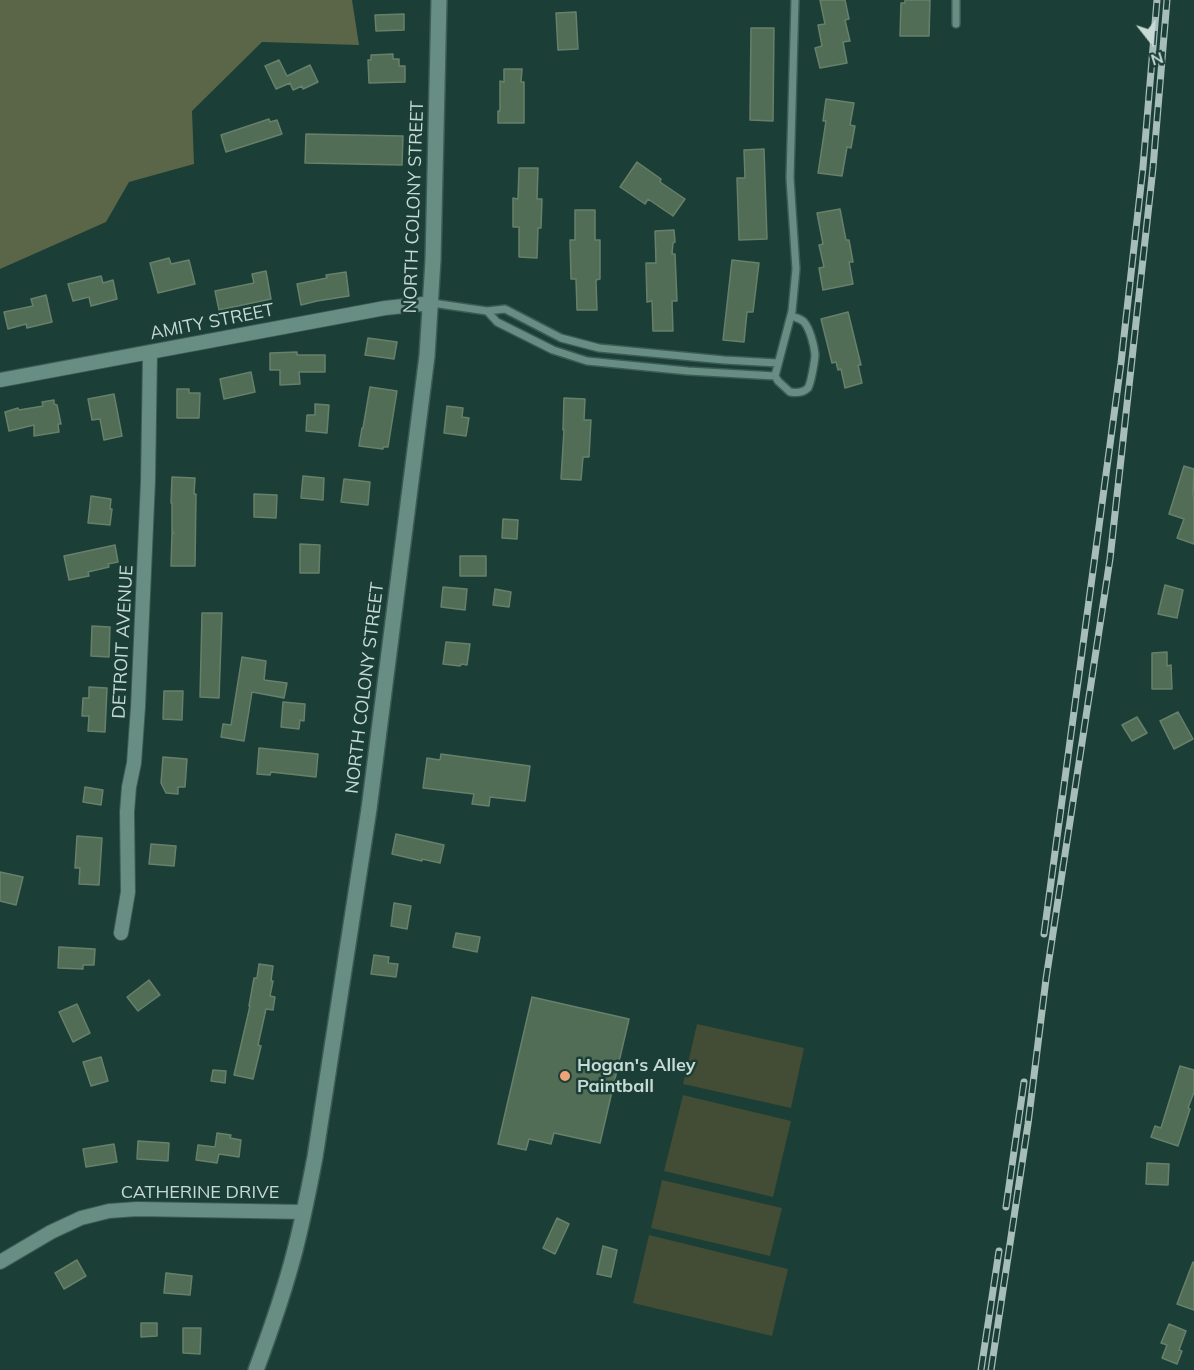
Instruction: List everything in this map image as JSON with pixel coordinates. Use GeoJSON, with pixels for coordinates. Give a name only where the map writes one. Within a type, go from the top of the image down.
{"type":"FeatureCollection","features":[{"type":"Feature","properties":{"kind":"main road","name":"NORTH COLONY STREET"},"geometry":{"type":"LineString","coordinates":[[256,1370],[277,1312],[304,1212],[369,809],[422,398],[432,303],[439,0]]}},
{"type":"Feature","properties":{"kind":"street","name":"AMITY STREET"},"geometry":{"type":"LineString","coordinates":[[0,380],[375,310],[432,303]]}},
{"type":"Feature","properties":{"kind":"street","name":"DETROIT AVENUE"},"geometry":{"type":"LineString","coordinates":[[121,933],[128,892],[127,812],[134,763],[139,695],[148,481],[150,353]]}},
{"type":"Feature","properties":{"kind":"street","name":"CATHERINE DRIVE"},"geometry":{"type":"LineString","coordinates":[[0,1262],[51,1232],[81,1218],[109,1211],[137,1209],[304,1212]]}},
{"type":"Feature","properties":{"kind":"lane"},"geometry":{"type":"LineString","coordinates":[[791,316],[805,323],[815,355],[808,388],[800,393],[790,392],[775,376],[791,316],[796,269],[790,178],[795,0]]}},
{"type":"Feature","properties":{"kind":"lane"},"geometry":{"type":"LineString","coordinates":[[956,0],[956,24]]}},
{"type":"Feature","properties":{"kind":"lane"},"geometry":{"type":"LineString","coordinates":[[432,303],[487,311],[505,309],[561,338],[599,348],[778,363]]}},
{"type":"Feature","properties":{"kind":"lane"},"geometry":{"type":"LineString","coordinates":[[487,311],[497,322],[553,350],[587,361],[688,371],[775,376]]}},
{"type":"Feature","properties":{"kind":"lane"},"geometry":{"type":"LineString","coordinates":[[617,364],[624,351]]}},
{"type":"Feature","properties":{"kind":"green space"},"geometry":{"type":"Polygon","coordinates":[[[0,0],[352,0],[359,45],[262,42],[192,111],[194,164],[129,182],[106,222],[0,269],[0,0]]]}},
{"type":"Feature","properties":{"kind":"green space"},"geometry":{"type":"Polygon","coordinates":[[[697,1024],[804,1048],[791,1108],[683,1084],[697,1024]]]}},
{"type":"Feature","properties":{"kind":"green space"},"geometry":{"type":"Polygon","coordinates":[[[683,1095],[791,1121],[773,1197],[664,1171],[683,1095]]]}},
{"type":"Feature","properties":{"kind":"green space"},"geometry":{"type":"Polygon","coordinates":[[[662,1180],[782,1208],[770,1256],[651,1228],[662,1180]]]}},
{"type":"Feature","properties":{"kind":"green space"},"geometry":{"type":"Polygon","coordinates":[[[649,1235],[788,1269],[772,1336],[633,1303],[649,1235]]]}},
{"type":"Feature","properties":{"kind":"building"},"geometry":{"type":"Polygon","coordinates":[[[820,0],[845,0],[849,19],[845,20],[850,41],[843,42],[847,63],[820,68],[815,48],[822,46],[818,25],[825,24],[820,0]]]}},
{"type":"Feature","properties":{"kind":"building"},"geometry":{"type":"Polygon","coordinates":[[[905,0],[930,0],[929,36],[900,36],[901,3],[905,3],[905,0]]]}},
{"type":"Feature","properties":{"kind":"building"},"geometry":{"type":"Polygon","coordinates":[[[576,12],[578,49],[558,50],[556,13],[576,12]]]}},
{"type":"Feature","properties":{"kind":"building"},"geometry":{"type":"Polygon","coordinates":[[[404,14],[404,30],[376,31],[375,15],[404,14]]]}},
{"type":"Feature","properties":{"kind":"building"},"geometry":{"type":"Polygon","coordinates":[[[751,28],[774,28],[773,121],[750,120],[751,28]]]}},
{"type":"Feature","properties":{"kind":"building"},"geometry":{"type":"Polygon","coordinates":[[[393,54],[393,59],[399,59],[399,66],[405,66],[405,82],[369,83],[368,60],[371,60],[371,55],[393,54]]]}},
{"type":"Feature","properties":{"kind":"building"},"geometry":{"type":"Polygon","coordinates":[[[279,60],[287,76],[310,65],[318,82],[303,89],[302,86],[293,90],[290,83],[276,89],[265,66],[279,60]]]}},
{"type":"Feature","properties":{"kind":"building"},"geometry":{"type":"Polygon","coordinates":[[[504,69],[522,69],[524,123],[498,123],[500,81],[504,82],[504,69]]]}},
{"type":"Feature","properties":{"kind":"building"},"geometry":{"type":"Polygon","coordinates":[[[826,99],[854,103],[850,125],[855,126],[851,148],[847,147],[842,176],[818,173],[826,121],[823,121],[826,99]]]}},
{"type":"Feature","properties":{"kind":"building"},"geometry":{"type":"Polygon","coordinates":[[[269,119],[270,122],[277,120],[282,134],[226,152],[221,135],[269,119]]]}},
{"type":"Feature","properties":{"kind":"building"},"geometry":{"type":"Polygon","coordinates":[[[306,134],[403,136],[402,165],[305,163],[306,134]]]}},
{"type":"Feature","properties":{"kind":"building"},"geometry":{"type":"Polygon","coordinates":[[[764,149],[767,239],[739,240],[737,178],[745,178],[744,150],[764,149]]]}},
{"type":"Feature","properties":{"kind":"building"},"geometry":{"type":"Polygon","coordinates":[[[637,162],[685,199],[673,216],[648,199],[645,204],[620,187],[637,162]]]}},
{"type":"Feature","properties":{"kind":"building"},"geometry":{"type":"Polygon","coordinates":[[[519,168],[538,168],[537,199],[542,199],[537,258],[519,257],[519,227],[513,227],[513,198],[518,199],[519,168]]]}},
{"type":"Feature","properties":{"kind":"building"},"geometry":{"type":"Polygon","coordinates":[[[840,209],[853,262],[849,262],[853,284],[823,290],[819,268],[824,267],[819,245],[823,244],[817,213],[840,209]]]}},
{"type":"Feature","properties":{"kind":"building"},"geometry":{"type":"Polygon","coordinates":[[[575,210],[595,210],[595,240],[600,240],[600,279],[596,280],[597,310],[577,310],[576,279],[571,279],[570,240],[575,240],[575,210]]]}},
{"type":"Feature","properties":{"kind":"building"},"geometry":{"type":"Polygon","coordinates":[[[674,230],[675,242],[672,254],[675,254],[677,301],[672,301],[673,331],[653,331],[652,301],[647,302],[646,263],[656,263],[655,231],[674,230]]]}},
{"type":"Feature","properties":{"kind":"building"},"geometry":{"type":"Polygon","coordinates":[[[169,258],[171,264],[189,260],[195,284],[158,293],[150,263],[169,258]]]}},
{"type":"Feature","properties":{"kind":"building"},"geometry":{"type":"Polygon","coordinates":[[[732,260],[759,263],[753,312],[747,312],[744,342],[723,340],[732,260]]]}},
{"type":"Feature","properties":{"kind":"building"},"geometry":{"type":"Polygon","coordinates":[[[266,271],[271,299],[219,310],[215,291],[254,283],[252,274],[266,271]]]}},
{"type":"Feature","properties":{"kind":"building"},"geometry":{"type":"Polygon","coordinates":[[[346,272],[349,296],[301,305],[297,284],[327,278],[326,275],[346,272]]]}},
{"type":"Feature","properties":{"kind":"building"},"geometry":{"type":"Polygon","coordinates":[[[101,276],[103,283],[113,280],[117,299],[91,306],[89,297],[73,301],[68,284],[101,276]]]}},
{"type":"Feature","properties":{"kind":"building"},"geometry":{"type":"Polygon","coordinates":[[[46,295],[52,322],[27,328],[26,324],[8,329],[4,312],[33,306],[31,299],[46,295]]]}},
{"type":"Feature","properties":{"kind":"building"},"geometry":{"type":"Polygon","coordinates":[[[848,312],[861,365],[858,365],[862,383],[845,388],[841,369],[838,370],[836,362],[832,363],[821,319],[848,312]]]}},
{"type":"Feature","properties":{"kind":"building"},"geometry":{"type":"Polygon","coordinates":[[[368,338],[397,342],[394,359],[365,355],[368,338]]]}},
{"type":"Feature","properties":{"kind":"building"},"geometry":{"type":"Polygon","coordinates":[[[297,352],[297,355],[325,355],[325,372],[299,372],[300,384],[280,385],[280,370],[270,370],[270,353],[297,352]]]}},
{"type":"Feature","properties":{"kind":"building"},"geometry":{"type":"Polygon","coordinates":[[[251,372],[255,392],[224,399],[220,379],[251,372]]]}},
{"type":"Feature","properties":{"kind":"building"},"geometry":{"type":"Polygon","coordinates":[[[370,387],[397,391],[388,447],[383,447],[383,449],[359,446],[370,387]]]}},
{"type":"Feature","properties":{"kind":"building"},"geometry":{"type":"Polygon","coordinates":[[[177,389],[189,389],[189,393],[200,393],[199,418],[177,418],[177,389]]]}},
{"type":"Feature","properties":{"kind":"building"},"geometry":{"type":"Polygon","coordinates":[[[114,394],[122,436],[104,440],[100,419],[92,420],[88,399],[114,394]]]}},
{"type":"Feature","properties":{"kind":"building"},"geometry":{"type":"Polygon","coordinates":[[[564,398],[585,399],[584,420],[591,420],[589,457],[583,457],[581,480],[561,479],[564,398]]]}},
{"type":"Feature","properties":{"kind":"building"},"geometry":{"type":"Polygon","coordinates":[[[54,400],[61,424],[58,424],[59,432],[34,436],[34,425],[9,431],[5,412],[18,408],[19,410],[43,406],[42,402],[54,400]]]}},
{"type":"Feature","properties":{"kind":"building"},"geometry":{"type":"Polygon","coordinates":[[[315,404],[329,405],[327,433],[306,431],[307,415],[315,415],[315,404]]]}},
{"type":"Feature","properties":{"kind":"building"},"geometry":{"type":"Polygon","coordinates":[[[447,406],[463,408],[462,417],[469,418],[466,436],[444,433],[447,406]]]}},
{"type":"Feature","properties":{"kind":"building"},"geometry":{"type":"Polygon","coordinates":[[[1184,466],[1194,469],[1194,544],[1177,538],[1184,519],[1169,514],[1184,466]]]}},
{"type":"Feature","properties":{"kind":"building"},"geometry":{"type":"Polygon","coordinates":[[[303,476],[324,478],[323,500],[301,498],[303,476]]]}},
{"type":"Feature","properties":{"kind":"building"},"geometry":{"type":"Polygon","coordinates":[[[172,477],[195,478],[195,566],[171,566],[172,533],[174,533],[172,532],[172,477]]]}},
{"type":"Feature","properties":{"kind":"building"},"geometry":{"type":"Polygon","coordinates":[[[344,479],[370,482],[368,505],[341,502],[344,479]]]}},
{"type":"Feature","properties":{"kind":"building"},"geometry":{"type":"Polygon","coordinates":[[[254,494],[277,495],[276,518],[254,517],[254,494]]]}},
{"type":"Feature","properties":{"kind":"building"},"geometry":{"type":"Polygon","coordinates":[[[91,496],[111,499],[110,525],[88,523],[91,496]]]}},
{"type":"Feature","properties":{"kind":"building"},"geometry":{"type":"Polygon","coordinates":[[[503,519],[518,520],[517,539],[502,538],[503,519]]]}},
{"type":"Feature","properties":{"kind":"building"},"geometry":{"type":"Polygon","coordinates":[[[300,544],[320,545],[319,573],[300,573],[300,544]]]}},
{"type":"Feature","properties":{"kind":"building"},"geometry":{"type":"Polygon","coordinates":[[[115,545],[118,562],[108,564],[109,567],[88,572],[89,576],[69,580],[64,556],[115,545]]]}},
{"type":"Feature","properties":{"kind":"building"},"geometry":{"type":"Polygon","coordinates":[[[460,556],[486,556],[486,576],[460,576],[460,556]]]}},
{"type":"Feature","properties":{"kind":"building"},"geometry":{"type":"Polygon","coordinates":[[[1165,585],[1183,590],[1177,618],[1158,614],[1165,585]]]}},
{"type":"Feature","properties":{"kind":"building"},"geometry":{"type":"Polygon","coordinates":[[[443,587],[467,589],[465,610],[441,607],[443,587]]]}},
{"type":"Feature","properties":{"kind":"building"},"geometry":{"type":"Polygon","coordinates":[[[495,589],[511,592],[509,607],[493,605],[495,589]]]}},
{"type":"Feature","properties":{"kind":"building"},"geometry":{"type":"Polygon","coordinates":[[[202,613],[222,613],[219,698],[200,697],[202,613]]]}},
{"type":"Feature","properties":{"kind":"building"},"geometry":{"type":"Polygon","coordinates":[[[92,626],[110,627],[109,657],[91,656],[92,626]]]}},
{"type":"Feature","properties":{"kind":"building"},"geometry":{"type":"Polygon","coordinates":[[[446,642],[470,644],[467,665],[443,664],[446,642]]]}},
{"type":"Feature","properties":{"kind":"building"},"geometry":{"type":"Polygon","coordinates":[[[1167,652],[1167,666],[1171,665],[1172,689],[1152,689],[1152,653],[1167,652]]]}},
{"type":"Feature","properties":{"kind":"building"},"geometry":{"type":"Polygon","coordinates":[[[242,657],[266,661],[264,680],[287,683],[284,698],[252,692],[244,741],[221,737],[223,724],[231,725],[242,657]]]}},
{"type":"Feature","properties":{"kind":"building"},"geometry":{"type":"Polygon","coordinates":[[[89,687],[107,688],[105,732],[88,731],[89,716],[82,716],[83,698],[89,698],[89,687]]]}},
{"type":"Feature","properties":{"kind":"building"},"geometry":{"type":"Polygon","coordinates":[[[164,691],[183,691],[182,720],[163,719],[164,691]]]}},
{"type":"Feature","properties":{"kind":"building"},"geometry":{"type":"Polygon","coordinates":[[[283,702],[305,704],[304,721],[300,720],[299,729],[281,727],[283,702]]]}},
{"type":"Feature","properties":{"kind":"building"},"geometry":{"type":"Polygon","coordinates":[[[1178,712],[1193,739],[1174,749],[1160,721],[1178,712]]]}},
{"type":"Feature","properties":{"kind":"building"},"geometry":{"type":"Polygon","coordinates":[[[1137,717],[1147,733],[1132,741],[1122,725],[1137,717]]]}},
{"type":"Feature","properties":{"kind":"building"},"geometry":{"type":"Polygon","coordinates":[[[259,748],[318,754],[316,777],[271,772],[270,775],[257,774],[259,748]]]}},
{"type":"Feature","properties":{"kind":"building"},"geometry":{"type":"Polygon","coordinates":[[[441,754],[530,766],[525,801],[490,797],[489,806],[472,804],[474,794],[423,788],[427,758],[440,760],[441,754]]]}},
{"type":"Feature","properties":{"kind":"building"},"geometry":{"type":"Polygon","coordinates":[[[163,757],[187,759],[185,787],[178,787],[178,794],[166,793],[161,783],[163,757]]]}},
{"type":"Feature","properties":{"kind":"building"},"geometry":{"type":"Polygon","coordinates":[[[85,787],[103,790],[101,805],[83,802],[85,787]]]}},
{"type":"Feature","properties":{"kind":"building"},"geometry":{"type":"Polygon","coordinates":[[[396,834],[444,845],[440,863],[392,854],[396,834]]]}},
{"type":"Feature","properties":{"kind":"building"},"geometry":{"type":"Polygon","coordinates":[[[77,836],[102,838],[99,885],[79,884],[80,868],[75,868],[77,836]]]}},
{"type":"Feature","properties":{"kind":"building"},"geometry":{"type":"Polygon","coordinates":[[[151,844],[176,846],[174,866],[149,864],[151,844]]]}},
{"type":"Feature","properties":{"kind":"building"},"geometry":{"type":"Polygon","coordinates":[[[0,872],[23,877],[16,905],[0,901],[0,872]]]}},
{"type":"Feature","properties":{"kind":"building"},"geometry":{"type":"Polygon","coordinates":[[[394,903],[411,906],[407,929],[391,926],[394,903]]]}},
{"type":"Feature","properties":{"kind":"building"},"geometry":{"type":"Polygon","coordinates":[[[456,933],[480,937],[477,952],[453,947],[456,933]]]}},
{"type":"Feature","properties":{"kind":"building"},"geometry":{"type":"Polygon","coordinates":[[[59,947],[95,949],[94,965],[83,965],[83,969],[58,968],[59,947]]]}},
{"type":"Feature","properties":{"kind":"building"},"geometry":{"type":"Polygon","coordinates":[[[374,955],[389,957],[388,963],[398,964],[396,977],[371,974],[374,955]]]}},
{"type":"Feature","properties":{"kind":"building"},"geometry":{"type":"Polygon","coordinates":[[[259,964],[273,966],[270,996],[275,997],[273,1010],[266,1009],[258,1045],[261,1046],[253,1079],[234,1075],[254,978],[257,978],[259,964]]]}},
{"type":"Feature","properties":{"kind":"building"},"geometry":{"type":"Polygon","coordinates":[[[149,980],[160,995],[138,1011],[127,997],[149,980]]]}},
{"type":"Feature","properties":{"kind":"building","name":"Hogan's Alley Paintball"},"geometry":{"type":"Polygon","coordinates":[[[532,997],[629,1019],[600,1143],[554,1133],[551,1144],[529,1139],[526,1150],[498,1144],[532,997]]]}},
{"type":"Feature","properties":{"kind":"building"},"geometry":{"type":"Polygon","coordinates":[[[77,1004],[90,1033],[73,1042],[59,1012],[77,1004]]]}},
{"type":"Feature","properties":{"kind":"building"},"geometry":{"type":"Polygon","coordinates":[[[101,1057],[108,1081],[91,1086],[83,1062],[101,1057]]]}},
{"type":"Feature","properties":{"kind":"building"},"geometry":{"type":"Polygon","coordinates":[[[1180,1066],[1194,1070],[1194,1092],[1178,1146],[1151,1137],[1155,1126],[1161,1128],[1180,1066]]]}},
{"type":"Feature","properties":{"kind":"building"},"geometry":{"type":"Polygon","coordinates":[[[213,1070],[226,1071],[225,1083],[211,1081],[213,1070]]]}},
{"type":"Feature","properties":{"kind":"building"},"geometry":{"type":"Polygon","coordinates":[[[217,1133],[231,1135],[230,1138],[241,1140],[239,1157],[219,1154],[217,1163],[196,1160],[198,1145],[215,1147],[217,1133]]]}},
{"type":"Feature","properties":{"kind":"building"},"geometry":{"type":"Polygon","coordinates":[[[138,1141],[169,1143],[168,1161],[137,1159],[138,1141]]]}},
{"type":"Feature","properties":{"kind":"building"},"geometry":{"type":"Polygon","coordinates":[[[114,1144],[117,1162],[86,1167],[83,1149],[114,1144]]]}},
{"type":"Feature","properties":{"kind":"building"},"geometry":{"type":"Polygon","coordinates":[[[1147,1163],[1169,1164],[1168,1185],[1146,1184],[1147,1163]]]}},
{"type":"Feature","properties":{"kind":"building"},"geometry":{"type":"Polygon","coordinates":[[[557,1218],[569,1224],[555,1254],[543,1248],[557,1218]]]}},
{"type":"Feature","properties":{"kind":"building"},"geometry":{"type":"Polygon","coordinates":[[[603,1246],[617,1250],[611,1277],[597,1274],[603,1246]]]}},
{"type":"Feature","properties":{"kind":"building"},"geometry":{"type":"Polygon","coordinates":[[[77,1260],[86,1276],[64,1289],[55,1273],[77,1260]]]}},
{"type":"Feature","properties":{"kind":"building"},"geometry":{"type":"Polygon","coordinates":[[[1194,1263],[1194,1310],[1177,1304],[1194,1263]]]}},
{"type":"Feature","properties":{"kind":"building"},"geometry":{"type":"Polygon","coordinates":[[[166,1273],[192,1276],[190,1295],[164,1293],[166,1273]]]}},
{"type":"Feature","properties":{"kind":"building"},"geometry":{"type":"Polygon","coordinates":[[[141,1323],[157,1323],[157,1336],[141,1337],[141,1323]]]}},
{"type":"Feature","properties":{"kind":"building"},"geometry":{"type":"Polygon","coordinates":[[[1169,1324],[1186,1331],[1177,1364],[1162,1358],[1167,1345],[1161,1343],[1169,1324]]]}},
{"type":"Feature","properties":{"kind":"building"},"geometry":{"type":"Polygon","coordinates":[[[183,1328],[201,1328],[200,1354],[183,1353],[183,1328]]]}},
{"type":"Feature","properties":{"kind":"railway"},"geometry":{"type":"LineString","coordinates":[[1044,934],[1121,363],[1143,167],[1157,0]]}},
{"type":"Feature","properties":{"kind":"railway"},"geometry":{"type":"LineString","coordinates":[[991,1370],[1028,1124],[1046,979],[1110,559],[1153,168],[1167,0]]}},
{"type":"Feature","properties":{"kind":"railway"},"geometry":{"type":"LineString","coordinates":[[1006,1207],[1024,1082]]}},
{"type":"Feature","properties":{"kind":"railway"},"geometry":{"type":"LineString","coordinates":[[981,1370],[999,1251]]}},
{"type":"Feature","properties":{"kind":"place","name":"Hogan's Alley Paintball"},"geometry":{"type":"Point","coordinates":[565,1076]}}]}
